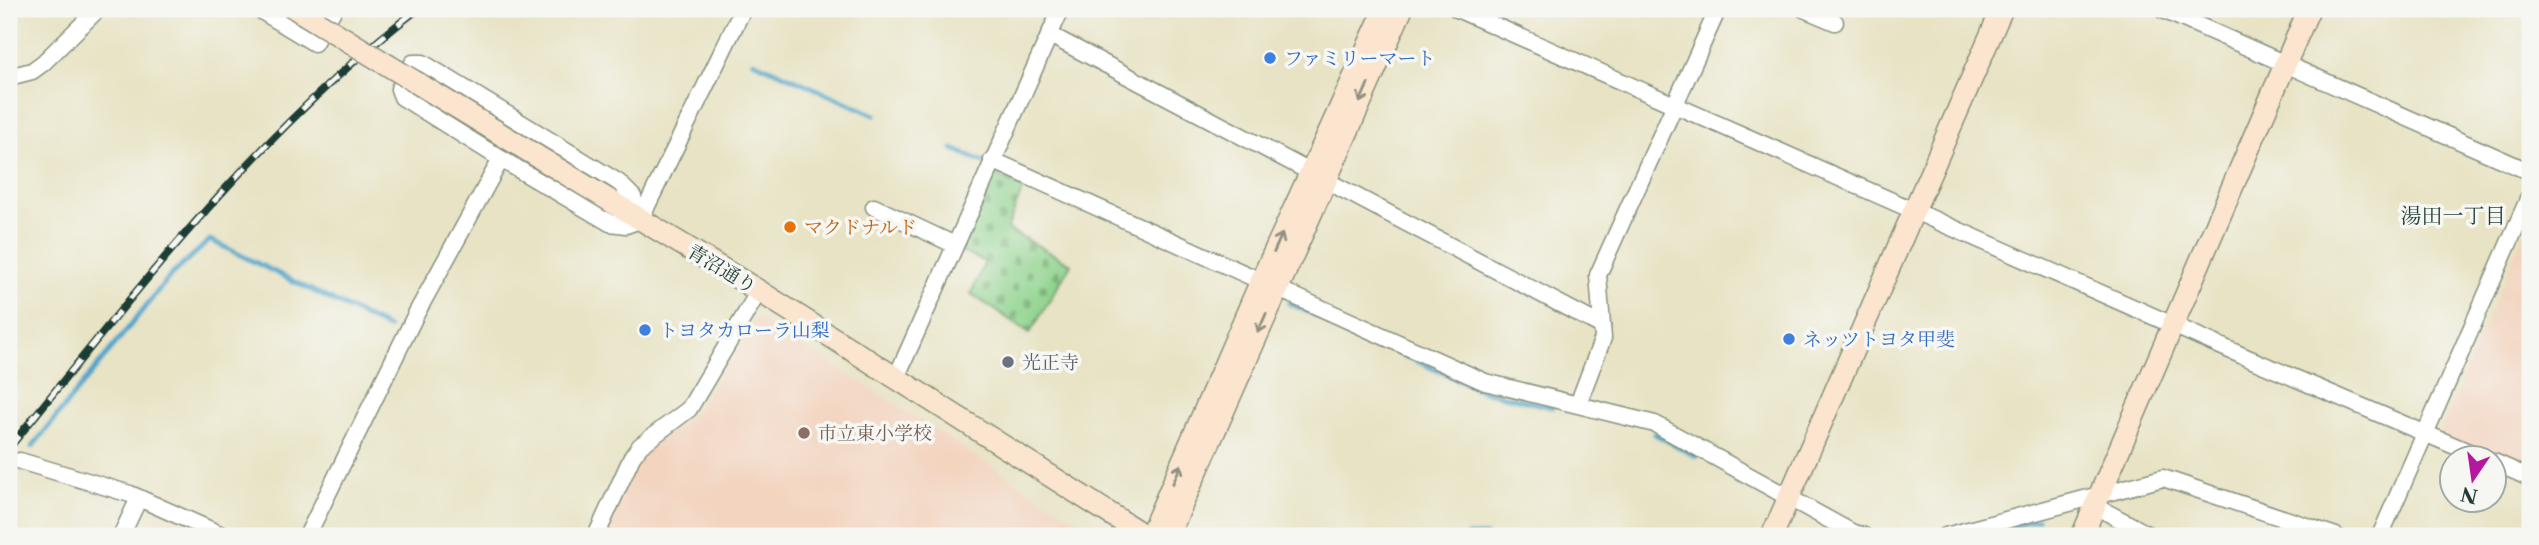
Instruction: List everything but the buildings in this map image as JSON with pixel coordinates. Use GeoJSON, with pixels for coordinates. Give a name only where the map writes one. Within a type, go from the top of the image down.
{"type":"FeatureCollection","features":[{"type":"Feature","properties":{"kind":"street"},"geometry":{"type":"LineString","coordinates":[[9,77],[32,71],[43,63],[98,9]]}},
{"type":"Feature","properties":{"kind":"street"},"geometry":{"type":"LineString","coordinates":[[258,9],[314,43],[334,9]]}},
{"type":"Feature","properties":{"kind":"street","name":"青沼通り"},"geometry":{"type":"LineString","coordinates":[[296,9],[759,292],[1147,536]]}},
{"type":"Feature","properties":{"kind":"street"},"geometry":{"type":"LineString","coordinates":[[640,220],[633,197],[618,182],[423,63],[413,63],[399,89],[402,97],[501,159],[610,223],[626,225],[640,220],[743,9]]}},
{"type":"Feature","properties":{"kind":"street"},"geometry":{"type":"LineString","coordinates":[[896,378],[1061,9]]}},
{"type":"Feature","properties":{"kind":"street"},"geometry":{"type":"LineString","coordinates":[[1147,536],[1269,285],[1317,177],[1385,9]]}},
{"type":"Feature","properties":{"kind":"street"},"geometry":{"type":"LineString","coordinates":[[1317,177],[1402,9]]}},
{"type":"Feature","properties":{"kind":"street"},"geometry":{"type":"LineString","coordinates":[[1457,9],[2174,323],[2243,356],[2453,444]]}},
{"type":"Feature","properties":{"kind":"street"},"geometry":{"type":"LineString","coordinates":[[1578,404],[1603,338],[1598,275],[1718,9]]}},
{"type":"Feature","properties":{"kind":"street"},"geometry":{"type":"LineString","coordinates":[[1804,9],[1835,22]]}},
{"type":"Feature","properties":{"kind":"street"},"geometry":{"type":"LineString","coordinates":[[1772,536],[2002,9]]}},
{"type":"Feature","properties":{"kind":"street"},"geometry":{"type":"LineString","coordinates":[[2161,9],[2530,172]]}},
{"type":"Feature","properties":{"kind":"street"},"geometry":{"type":"LineString","coordinates":[[2082,536],[2309,9]]}},
{"type":"Feature","properties":{"kind":"street"},"geometry":{"type":"LineString","coordinates":[[1050,35],[1602,326]]}},
{"type":"Feature","properties":{"kind":"street"},"geometry":{"type":"LineString","coordinates":[[307,536],[420,308],[501,159]]}},
{"type":"Feature","properties":{"kind":"street"},"geometry":{"type":"LineString","coordinates":[[992,160],[1485,382],[1656,424],[1788,498],[1864,536]]}},
{"type":"Feature","properties":{"kind":"street"},"geometry":{"type":"LineString","coordinates":[[2380,536],[2530,195]]}},
{"type":"Feature","properties":{"kind":"street"},"geometry":{"type":"LineString","coordinates":[[874,207],[955,245]]}},
{"type":"Feature","properties":{"kind":"street"},"geometry":{"type":"LineString","coordinates":[[1168,536],[1269,285]]}},
{"type":"Feature","properties":{"kind":"street"},"geometry":{"type":"LineString","coordinates":[[596,536],[632,457],[640,446],[689,409],[759,292]]}},
{"type":"Feature","properties":{"kind":"street"},"geometry":{"type":"LineString","coordinates":[[20,461],[138,498],[224,536]]}},
{"type":"Feature","properties":{"kind":"street"},"geometry":{"type":"LineString","coordinates":[[2508,468],[2530,478]]}},
{"type":"Feature","properties":{"kind":"street"},"geometry":{"type":"LineString","coordinates":[[1946,536],[2098,500],[2162,478],[2336,536]]}},
{"type":"Feature","properties":{"kind":"street"},"geometry":{"type":"LineString","coordinates":[[121,536],[138,498]]}},
{"type":"Feature","properties":{"kind":"street"},"geometry":{"type":"LineString","coordinates":[[2098,500],[2151,536]]}},
{"type":"Feature","properties":{"kind":"shaded area"},"geometry":{"type":"Polygon","coordinates":[[[2530,218],[2530,478],[2508,468],[2508,444],[2453,444],[2437,437],[2530,218]]]}},
{"type":"Feature","properties":{"kind":"shaded area","name":"市立東小学校"},"geometry":{"type":"Polygon","coordinates":[[[757,317],[1100,535],[603,536],[634,468],[645,451],[693,415],[757,317]]]}},
{"type":"Feature","properties":{"kind":"green space"},"geometry":{"type":"Polygon","coordinates":[[[993,174],[1023,188],[1007,229],[1071,264],[1030,333],[971,294],[985,262],[960,251],[993,174]]]}},
{"type":"Feature","properties":{"kind":"waterway"},"geometry":{"type":"LineString","coordinates":[[753,61],[875,115]]}},
{"type":"Feature","properties":{"kind":"waterway"},"geometry":{"type":"LineString","coordinates":[[953,149],[986,163]]}},
{"type":"Feature","properties":{"kind":"waterway"},"geometry":{"type":"LineString","coordinates":[[32,447],[171,275],[210,240],[388,328]]}},
{"type":"Feature","properties":{"kind":"waterway"},"geometry":{"type":"LineString","coordinates":[[1289,303],[1483,391],[1552,407]]}},
{"type":"Feature","properties":{"kind":"waterway"},"geometry":{"type":"LineString","coordinates":[[1655,434],[1696,456]]}},
{"type":"Feature","properties":{"kind":"waterway"},"geometry":{"type":"LineString","coordinates":[[1977,536],[2038,520]]}},
{"type":"Feature","properties":{"kind":"waterway"},"geometry":{"type":"LineString","coordinates":[[2127,534],[2131,536]]}},
{"type":"Feature","properties":{"kind":"waterway"},"geometry":{"type":"LineString","coordinates":[[1467,536],[1485,536]]}},
{"type":"Feature","properties":{"kind":"railway"},"geometry":{"type":"LineString","coordinates":[[9,448],[152,273],[251,161],[304,107],[418,9]]}},
{"type":"Feature","properties":{"kind":"place","name":"ファミリーマート"},"geometry":{"type":"Point","coordinates":[1270,58]}},
{"type":"Feature","properties":{"kind":"place","name":"マクドナルド"},"geometry":{"type":"Point","coordinates":[790,227]}},
{"type":"Feature","properties":{"kind":"place","name":"トヨタカローラ山梨"},"geometry":{"type":"Point","coordinates":[645,330]}},
{"type":"Feature","properties":{"kind":"place","name":"ネッツトヨタ甲斐"},"geometry":{"type":"Point","coordinates":[1789,339]}},
{"type":"Feature","properties":{"kind":"place","name":"光正寺"},"geometry":{"type":"Point","coordinates":[1008,362]}},
{"type":"Feature","properties":{"kind":"place","name":"市立東小学校"},"geometry":{"type":"Point","coordinates":[804,433]}},
{"type":"Feature","properties":{"kind":"district","name":"湯田一丁目"},"geometry":{"type":"Point","coordinates":[2453,215]}}]}
